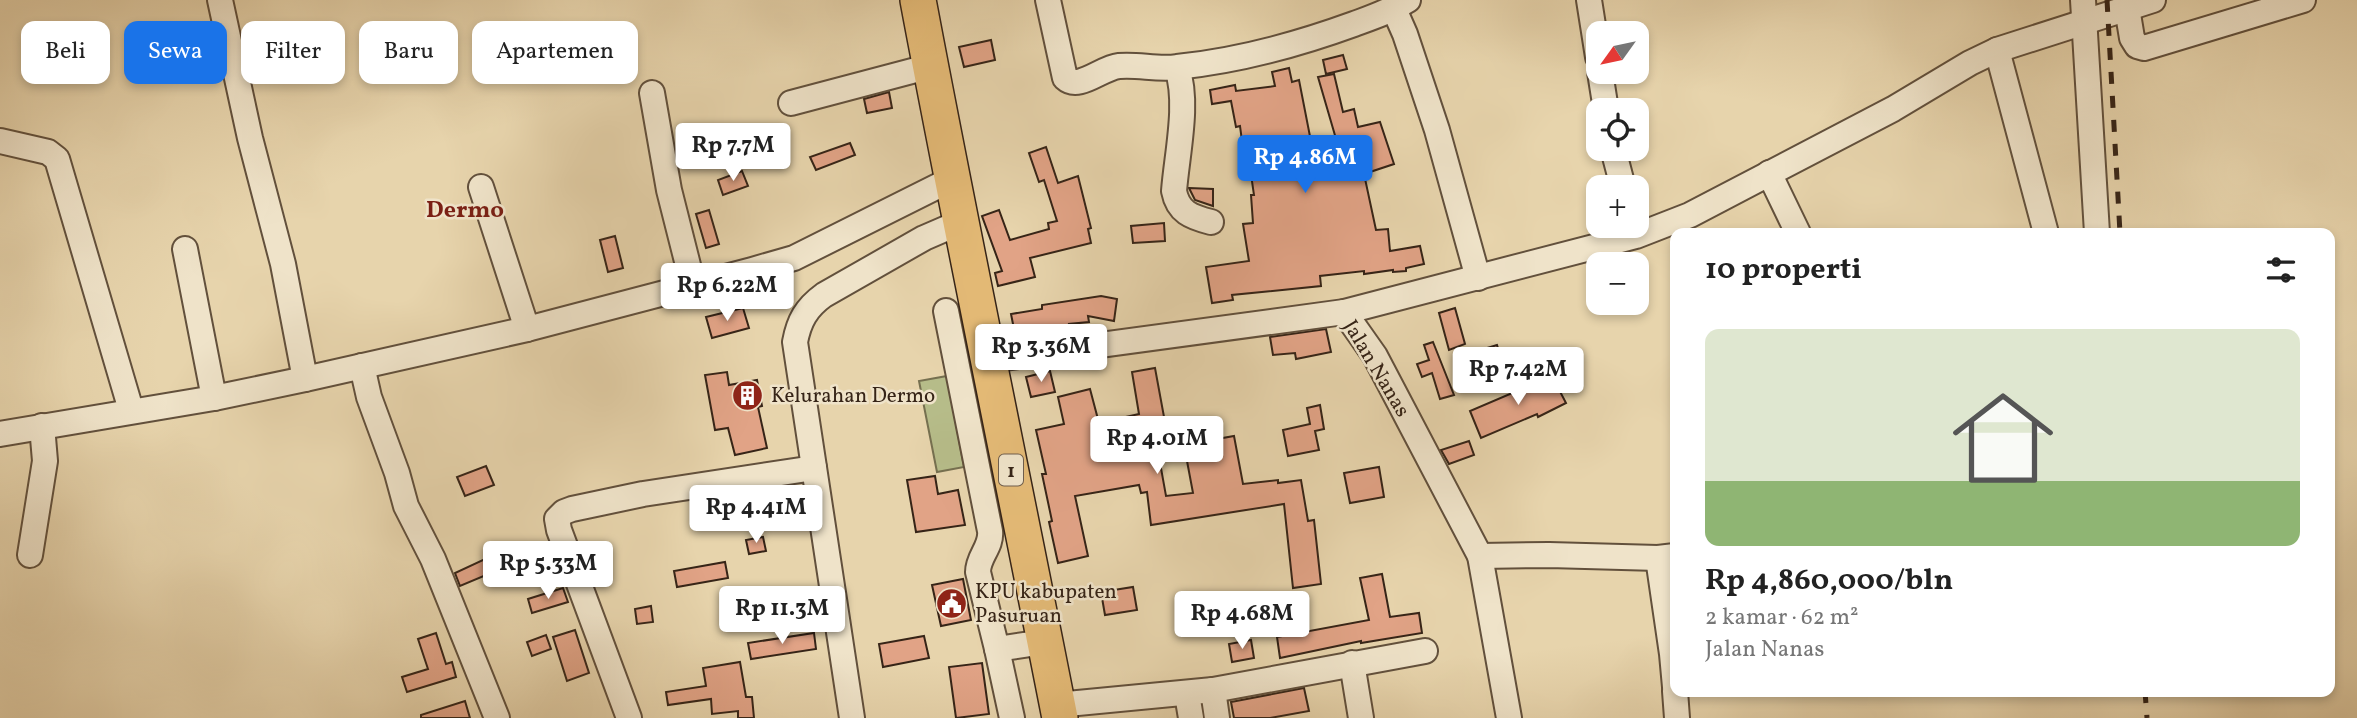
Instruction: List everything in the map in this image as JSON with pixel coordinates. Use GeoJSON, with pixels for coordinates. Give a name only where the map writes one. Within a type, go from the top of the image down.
{"type":"FeatureCollection","features":[{"type":"Feature","properties":{"kind":"highway","name":"1"},"geometry":{"type":"LineString","coordinates":[[918,0],[1058,711]]}},
{"type":"Feature","properties":{"kind":"street"},"geometry":{"type":"LineString","coordinates":[[220,0],[250,138],[283,264],[305,379]]}},
{"type":"Feature","properties":{"kind":"street"},"geometry":{"type":"LineString","coordinates":[[1048,0],[1065,78],[1078,83],[1118,66],[1180,84],[1242,55],[1401,15],[1437,130],[1478,278]]}},
{"type":"Feature","properties":{"kind":"street"},"geometry":{"type":"LineString","coordinates":[[1590,0],[1593,21]]}},
{"type":"Feature","properties":{"kind":"street"},"geometry":{"type":"LineString","coordinates":[[1649,229],[1693,224],[1769,173],[1997,50],[2084,11],[2127,8],[2153,0]]}},
{"type":"Feature","properties":{"kind":"street"},"geometry":{"type":"LineString","coordinates":[[2127,8],[2132,38],[2137,46],[2144,48],[2303,0]]}},
{"type":"Feature","properties":{"kind":"street"},"geometry":{"type":"LineString","coordinates":[[2084,11],[2097,228]]}},
{"type":"Feature","properties":{"kind":"street"},"geometry":{"type":"LineString","coordinates":[[1997,50],[2045,228]]}},
{"type":"Feature","properties":{"kind":"street"},"geometry":{"type":"LineString","coordinates":[[791,103],[931,66]]}},
{"type":"Feature","properties":{"kind":"street"},"geometry":{"type":"LineString","coordinates":[[1180,84],[1175,200],[1190,217],[1211,222]]}},
{"type":"Feature","properties":{"kind":"street"},"geometry":{"type":"LineString","coordinates":[[652,93],[669,190],[693,285]]}},
{"type":"Feature","properties":{"kind":"street"},"geometry":{"type":"LineString","coordinates":[[0,141],[48,152],[57,159],[131,410]]}},
{"type":"Feature","properties":{"kind":"street"},"geometry":{"type":"LineString","coordinates":[[1769,173],[1796,228]]}},
{"type":"Feature","properties":{"kind":"street"},"geometry":{"type":"LineString","coordinates":[[481,187],[527,329]]}},
{"type":"Feature","properties":{"kind":"street"},"geometry":{"type":"LineString","coordinates":[[852,718],[795,342],[798,324],[804,313],[824,295],[924,238],[956,198]]}},
{"type":"Feature","properties":{"kind":"street"},"geometry":{"type":"LineString","coordinates":[[0,434],[44,443],[131,410],[214,398],[305,379],[365,380],[527,329],[794,257],[956,198]]}},
{"type":"Feature","properties":{"kind":"street"},"geometry":{"type":"LineString","coordinates":[[1344,312],[1478,278],[1611,238]]}},
{"type":"Feature","properties":{"kind":"street"},"geometry":{"type":"LineString","coordinates":[[185,249],[214,398]]}},
{"type":"Feature","properties":{"kind":"street"},"geometry":{"type":"LineString","coordinates":[[946,311],[990,531],[991,541],[978,562],[978,572],[1012,718]]}},
{"type":"Feature","properties":{"kind":"street","name":"Jalan Nanas"},"geometry":{"type":"LineString","coordinates":[[990,360],[1344,312],[1375,356],[1480,556],[1509,718]]}},
{"type":"Feature","properties":{"kind":"street"},"geometry":{"type":"LineString","coordinates":[[365,380],[397,473],[405,506],[433,559],[497,718]]}},
{"type":"Feature","properties":{"kind":"street"},"geometry":{"type":"LineString","coordinates":[[30,555],[44,443]]}},
{"type":"Feature","properties":{"kind":"street"},"geometry":{"type":"LineString","coordinates":[[629,718],[557,519],[572,509],[643,494],[814,468]]}},
{"type":"Feature","properties":{"kind":"street"},"geometry":{"type":"LineString","coordinates":[[1480,556],[1666,557],[1670,606]]}},
{"type":"Feature","properties":{"kind":"street"},"geometry":{"type":"LineString","coordinates":[[997,649],[1044,642]]}},
{"type":"Feature","properties":{"kind":"street"},"geometry":{"type":"LineString","coordinates":[[1058,711],[1189,706],[1213,690],[1426,650]]}},
{"type":"Feature","properties":{"kind":"street"},"geometry":{"type":"LineString","coordinates":[[1352,663],[1361,718]]}},
{"type":"Feature","properties":{"kind":"street"},"geometry":{"type":"LineString","coordinates":[[1213,690],[1217,718]]}},
{"type":"Feature","properties":{"kind":"street"},"geometry":{"type":"LineString","coordinates":[[1676,697],[1677,718]]}},
{"type":"Feature","properties":{"kind":"green space"},"geometry":{"type":"Polygon","coordinates":[[[947,376],[964,467],[937,472],[919,381],[947,376]]]}},
{"type":"Feature","properties":{"kind":"building"},"geometry":{"type":"Polygon","coordinates":[[[991,40],[995,60],[964,67],[959,47],[991,40]]]}},
{"type":"Feature","properties":{"kind":"building"},"geometry":{"type":"Polygon","coordinates":[[[1343,55],[1347,69],[1326,74],[1323,60],[1343,55]]]}},
{"type":"Feature","properties":{"kind":"building"},"geometry":{"type":"Polygon","coordinates":[[[1289,68],[1292,82],[1299,80],[1315,162],[1341,156],[1318,77],[1334,74],[1343,112],[1354,109],[1358,127],[1380,122],[1394,164],[1364,174],[1376,230],[1388,229],[1390,251],[1420,246],[1424,264],[1406,268],[1406,271],[1364,274],[1364,271],[1320,276],[1321,286],[1232,295],[1233,300],[1212,303],[1206,267],[1249,261],[1243,224],[1253,223],[1251,195],[1254,195],[1246,140],[1242,141],[1240,126],[1236,127],[1231,101],[1212,104],[1210,90],[1235,85],[1236,91],[1275,86],[1272,72],[1289,68]]]}},
{"type":"Feature","properties":{"kind":"building"},"geometry":{"type":"Polygon","coordinates":[[[889,92],[892,108],[867,113],[864,99],[889,92]]]}},
{"type":"Feature","properties":{"kind":"building"},"geometry":{"type":"Polygon","coordinates":[[[850,143],[855,155],[816,170],[810,157],[850,143]]]}},
{"type":"Feature","properties":{"kind":"building"},"geometry":{"type":"Polygon","coordinates":[[[1046,147],[1058,183],[1078,176],[1091,228],[1088,229],[1091,243],[1030,258],[1035,277],[998,286],[995,273],[1002,271],[982,216],[999,210],[1010,240],[1049,229],[1048,223],[1057,221],[1044,180],[1039,182],[1029,153],[1046,147]]]}},
{"type":"Feature","properties":{"kind":"building"},"geometry":{"type":"Polygon","coordinates":[[[742,171],[748,186],[723,195],[718,180],[742,171]]]}},
{"type":"Feature","properties":{"kind":"building"},"geometry":{"type":"Polygon","coordinates":[[[1189,188],[1213,189],[1213,206],[1195,200],[1189,188]]]}},
{"type":"Feature","properties":{"kind":"building"},"geometry":{"type":"Polygon","coordinates":[[[709,210],[719,244],[706,248],[696,214],[709,210]]]}},
{"type":"Feature","properties":{"kind":"building"},"geometry":{"type":"Polygon","coordinates":[[[1164,223],[1165,241],[1133,243],[1131,226],[1164,223]]]}},
{"type":"Feature","properties":{"kind":"building"},"geometry":{"type":"Polygon","coordinates":[[[615,236],[623,268],[608,272],[600,240],[615,236]]]}},
{"type":"Feature","properties":{"kind":"building"},"geometry":{"type":"Polygon","coordinates":[[[1101,296],[1117,299],[1114,321],[1088,316],[1089,322],[1069,324],[1070,329],[1008,343],[1006,331],[1014,329],[1011,314],[1042,309],[1042,305],[1101,296]]]}},
{"type":"Feature","properties":{"kind":"building"},"geometry":{"type":"Polygon","coordinates":[[[743,308],[749,328],[712,338],[706,317],[743,308]]]}},
{"type":"Feature","properties":{"kind":"building"},"geometry":{"type":"Polygon","coordinates":[[[1455,308],[1465,344],[1449,350],[1439,313],[1455,308]]]}},
{"type":"Feature","properties":{"kind":"building"},"geometry":{"type":"Polygon","coordinates":[[[1326,329],[1331,352],[1296,359],[1295,353],[1273,355],[1270,337],[1326,329]]]}},
{"type":"Feature","properties":{"kind":"building"},"geometry":{"type":"Polygon","coordinates":[[[1433,342],[1454,395],[1440,399],[1432,373],[1422,377],[1417,364],[1429,360],[1424,345],[1433,342]]]}},
{"type":"Feature","properties":{"kind":"building"},"geometry":{"type":"Polygon","coordinates":[[[1497,345],[1505,370],[1492,374],[1484,349],[1497,345]]]}},
{"type":"Feature","properties":{"kind":"building"},"geometry":{"type":"Polygon","coordinates":[[[1155,368],[1169,444],[1157,446],[1166,496],[1193,493],[1184,445],[1234,436],[1243,484],[1301,480],[1308,521],[1314,520],[1321,584],[1293,588],[1284,504],[1151,525],[1147,492],[1141,493],[1139,485],[1075,496],[1088,556],[1058,563],[1042,474],[1046,474],[1036,430],[1064,424],[1058,397],[1090,389],[1099,423],[1139,414],[1132,372],[1155,368]]]}},
{"type":"Feature","properties":{"kind":"building"},"geometry":{"type":"Polygon","coordinates":[[[1050,371],[1055,392],[1031,397],[1026,377],[1050,371]]]}},
{"type":"Feature","properties":{"kind":"building"},"geometry":{"type":"Polygon","coordinates":[[[727,372],[729,385],[757,380],[762,406],[758,407],[767,448],[735,455],[728,428],[715,430],[705,375],[727,372]]]}},
{"type":"Feature","properties":{"kind":"building"},"geometry":{"type":"Polygon","coordinates":[[[1552,376],[1566,403],[1538,417],[1537,414],[1481,438],[1470,411],[1552,376]]]}},
{"type":"Feature","properties":{"kind":"building"},"geometry":{"type":"Polygon","coordinates":[[[1320,405],[1324,429],[1315,431],[1319,450],[1288,456],[1283,430],[1310,424],[1307,408],[1320,405]]]}},
{"type":"Feature","properties":{"kind":"building"},"geometry":{"type":"Polygon","coordinates":[[[1469,441],[1474,455],[1449,464],[1441,450],[1469,441]]]}},
{"type":"Feature","properties":{"kind":"building"},"geometry":{"type":"Polygon","coordinates":[[[486,466],[494,485],[465,496],[457,477],[486,466]]]}},
{"type":"Feature","properties":{"kind":"building"},"geometry":{"type":"Polygon","coordinates":[[[1379,467],[1384,497],[1350,503],[1344,473],[1379,467]]]}},
{"type":"Feature","properties":{"kind":"building"},"geometry":{"type":"Polygon","coordinates":[[[935,476],[938,494],[958,490],[965,525],[916,532],[907,480],[935,476]]]}},
{"type":"Feature","properties":{"kind":"building"},"geometry":{"type":"Polygon","coordinates":[[[763,537],[766,551],[749,554],[746,540],[763,537]]]}},
{"type":"Feature","properties":{"kind":"building"},"geometry":{"type":"Polygon","coordinates":[[[485,559],[491,573],[460,586],[455,573],[485,559]]]}},
{"type":"Feature","properties":{"kind":"building"},"geometry":{"type":"Polygon","coordinates":[[[725,562],[728,578],[677,587],[674,571],[725,562]]]}},
{"type":"Feature","properties":{"kind":"building"},"geometry":{"type":"Polygon","coordinates":[[[1382,574],[1390,617],[1419,613],[1422,633],[1361,641],[1280,658],[1277,637],[1369,620],[1360,578],[1382,574]]]}},
{"type":"Feature","properties":{"kind":"building","name":"KPU kabupaten Pasuruan"},"geometry":{"type":"Polygon","coordinates":[[[963,579],[971,620],[941,626],[932,585],[963,579]]]}},
{"type":"Feature","properties":{"kind":"building"},"geometry":{"type":"Polygon","coordinates":[[[1133,587],[1137,610],[1105,615],[1101,592],[1133,587]]]}},
{"type":"Feature","properties":{"kind":"building"},"geometry":{"type":"Polygon","coordinates":[[[563,588],[568,602],[532,613],[528,599],[563,588]]]}},
{"type":"Feature","properties":{"kind":"building"},"geometry":{"type":"Polygon","coordinates":[[[651,606],[653,622],[637,624],[635,609],[651,606]]]}},
{"type":"Feature","properties":{"kind":"building"},"geometry":{"type":"Polygon","coordinates":[[[575,630],[589,673],[567,681],[553,637],[575,630]]]}},
{"type":"Feature","properties":{"kind":"building"},"geometry":{"type":"Polygon","coordinates":[[[436,633],[446,664],[452,662],[456,677],[407,692],[402,677],[428,669],[418,639],[436,633]]]}},
{"type":"Feature","properties":{"kind":"building"},"geometry":{"type":"Polygon","coordinates":[[[814,633],[816,649],[751,659],[748,643],[814,633]]]}},
{"type":"Feature","properties":{"kind":"building"},"geometry":{"type":"Polygon","coordinates":[[[546,635],[551,649],[532,656],[527,642],[546,635]]]}},
{"type":"Feature","properties":{"kind":"building"},"geometry":{"type":"Polygon","coordinates":[[[924,636],[929,658],[883,667],[879,644],[924,636]]]}},
{"type":"Feature","properties":{"kind":"building"},"geometry":{"type":"Polygon","coordinates":[[[1251,640],[1254,658],[1232,662],[1229,644],[1251,640]]]}},
{"type":"Feature","properties":{"kind":"building"},"geometry":{"type":"Polygon","coordinates":[[[740,662],[746,697],[752,697],[754,718],[738,718],[738,711],[712,714],[711,699],[668,705],[666,692],[706,686],[703,668],[740,662]]]}},
{"type":"Feature","properties":{"kind":"building"},"geometry":{"type":"Polygon","coordinates":[[[982,663],[989,714],[956,718],[949,667],[982,663]]]}},
{"type":"Feature","properties":{"kind":"building"},"geometry":{"type":"Polygon","coordinates":[[[1304,688],[1309,711],[1270,718],[1234,718],[1231,702],[1304,688]]]}},
{"type":"Feature","properties":{"kind":"building"},"geometry":{"type":"Polygon","coordinates":[[[465,701],[470,718],[421,718],[421,715],[465,701]]]}},
{"type":"Feature","properties":{"kind":"railway"},"geometry":{"type":"LineString","coordinates":[[2107,0],[2120,228]]}},
{"type":"Feature","properties":{"kind":"railway"},"geometry":{"type":"LineString","coordinates":[[2145,697],[2147,718]]}},
{"type":"Feature","properties":{"kind":"place","name":"Kelurahan Dermo"},"geometry":{"type":"Point","coordinates":[748,395]}},
{"type":"Feature","properties":{"kind":"place","name":"KPU kabupaten Pasuruan"},"geometry":{"type":"Point","coordinates":[952,603]}},
{"type":"Feature","properties":{"kind":"district","name":"Dermo"},"geometry":{"type":"Point","coordinates":[465,209]}}]}
